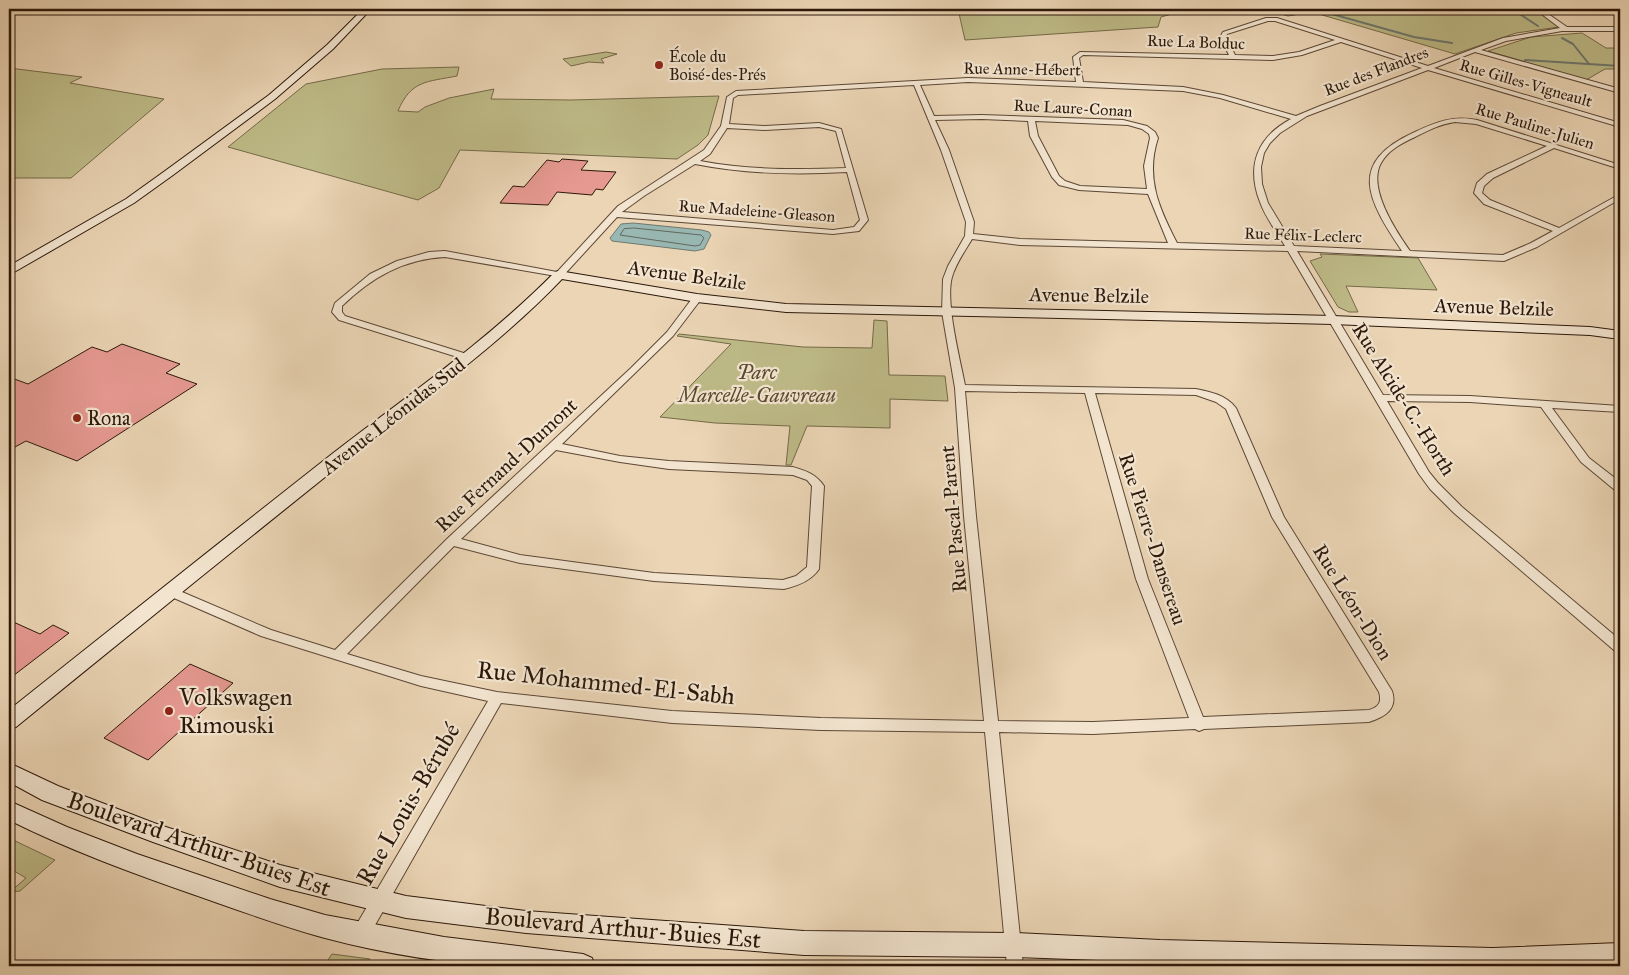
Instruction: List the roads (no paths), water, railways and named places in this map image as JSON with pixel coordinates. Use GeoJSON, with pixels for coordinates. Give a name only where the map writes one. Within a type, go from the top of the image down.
{"type":"FeatureCollection","features":[{"type":"Feature","properties":{"kind":"street"},"geometry":{"type":"LineString","coordinates":[[9,271],[130,200],[169,173],[272,97],[330,47],[367,9]]}},
{"type":"Feature","properties":{"kind":"street"},"geometry":{"type":"LineString","coordinates":[[1538,9],[1566,29]]}},
{"type":"Feature","properties":{"kind":"street","name":"Rue Gilles-Vigneault"},"geometry":{"type":"LineString","coordinates":[[1233,56],[1223,37],[1224,34],[1270,19],[1280,20],[1424,67],[1620,125]]}},
{"type":"Feature","properties":{"kind":"street","name":"Rue des Flandres"},"geometry":{"type":"LineString","coordinates":[[1291,250],[1264,204],[1257,186],[1256,173],[1259,155],[1268,140],[1282,126],[1294,118],[1424,67],[1522,35],[1566,29],[1620,29]]}},
{"type":"Feature","properties":{"kind":"street","name":"Rue La Bolduc"},"geometry":{"type":"LineString","coordinates":[[1080,84],[1076,57],[1082,53],[1286,57],[1340,40]]}},
{"type":"Feature","properties":{"kind":"street"},"geometry":{"type":"LineString","coordinates":[[1473,50],[1620,91]]}},
{"type":"Feature","properties":{"kind":"street","name":"Rue Anne-Hébert"},"geometry":{"type":"LineString","coordinates":[[746,92],[968,80],[1080,84],[1192,90],[1229,98],[1294,118]]}},
{"type":"Feature","properties":{"kind":"street"},"geometry":{"type":"LineString","coordinates":[[916,83],[945,150],[970,222],[969,236]]}},
{"type":"Feature","properties":{"kind":"street","name":"Avenue Léonidas Sud"},"geometry":{"type":"LineString","coordinates":[[9,721],[467,357],[534,301],[615,214],[641,194],[694,162],[715,143],[725,126],[730,97],[734,94],[746,92]]}},
{"type":"Feature","properties":{"kind":"street","name":"Rue Laure-Conan"},"geometry":{"type":"LineString","coordinates":[[930,118],[968,117],[1125,123],[1149,129],[1154,135],[1149,151],[1147,168],[1151,192],[1174,246]]}},
{"type":"Feature","properties":{"kind":"street","name":"Rue Pauline-Julien"},"geometry":{"type":"LineString","coordinates":[[1408,254],[1378,203],[1372,176],[1377,162],[1393,145],[1408,137],[1456,118],[1477,122],[1620,167]]}},
{"type":"Feature","properties":{"kind":"street"},"geometry":{"type":"LineString","coordinates":[[1032,119],[1034,136],[1056,177],[1062,183],[1079,188],[1151,192]]}},
{"type":"Feature","properties":{"kind":"street","name":"Rue Madeleine-Gleason"},"geometry":{"type":"LineString","coordinates":[[615,214],[813,231],[848,231],[856,229],[862,224],[864,220],[839,130],[834,127],[819,125],[765,128],[725,126]]}},
{"type":"Feature","properties":{"kind":"street"},"geometry":{"type":"LineString","coordinates":[[1552,146],[1490,176],[1480,185],[1478,192],[1487,202],[1560,231]]}},
{"type":"Feature","properties":{"kind":"street"},"geometry":{"type":"LineString","coordinates":[[9,260],[186,159]]}},
{"type":"Feature","properties":{"kind":"street"},"geometry":{"type":"LineString","coordinates":[[694,162],[730,169],[772,172],[850,170]]}},
{"type":"Feature","properties":{"kind":"street","name":"Rue Félix-Leclerc"},"geometry":{"type":"LineString","coordinates":[[969,236],[1017,242],[1504,258],[1521,252],[1620,196]]}},
{"type":"Feature","properties":{"kind":"street","name":"Rue Pascal-Parent"},"geometry":{"type":"LineString","coordinates":[[969,236],[947,279],[947,312],[960,388],[970,516],[1015,956]]}},
{"type":"Feature","properties":{"kind":"street","name":"Rue Alcide-C.-Horth"},"geometry":{"type":"LineString","coordinates":[[1291,250],[1434,486],[1458,510],[1620,647]]}},
{"type":"Feature","properties":{"kind":"street"},"geometry":{"type":"LineString","coordinates":[[467,357],[342,318],[337,312],[338,305],[345,298],[398,262],[429,254],[445,254],[558,275]]}},
{"type":"Feature","properties":{"kind":"street","name":"Avenue Belzile"},"geometry":{"type":"LineString","coordinates":[[558,275],[697,298],[786,308],[1333,320],[1590,331],[1620,334]]}},
{"type":"Feature","properties":{"kind":"street","name":"Rue Fernand-Dumont"},"geometry":{"type":"LineString","coordinates":[[337,656],[452,541],[670,334],[697,298]]}},
{"type":"Feature","properties":{"kind":"street","name":"Rue Léon-Dion"},"geometry":{"type":"LineString","coordinates":[[960,388],[1196,392],[1216,397],[1229,405],[1278,517],[1387,696],[1386,707],[1382,712],[1369,716],[1094,728],[993,727]]}},
{"type":"Feature","properties":{"kind":"street","name":"Rue Pierre-Dansereau"},"geometry":{"type":"LineString","coordinates":[[1089,391],[1142,579],[1199,724]]}},
{"type":"Feature","properties":{"kind":"street"},"geometry":{"type":"LineString","coordinates":[[1381,398],[1470,399],[1620,409]]}},
{"type":"Feature","properties":{"kind":"street"},"geometry":{"type":"LineString","coordinates":[[1545,405],[1585,460],[1620,488]]}},
{"type":"Feature","properties":{"kind":"street"},"geometry":{"type":"LineString","coordinates":[[452,541],[520,560],[654,577],[784,585],[800,578],[813,569],[818,486],[815,480],[807,475],[793,471],[669,465],[620,459],[554,446]]}},
{"type":"Feature","properties":{"kind":"street","name":"Rue Mohammed-El-Sabh"},"geometry":{"type":"LineString","coordinates":[[171,592],[266,633],[337,656],[421,680],[497,697],[672,718],[993,727]]}},
{"type":"Feature","properties":{"kind":"street","name":"Rue Louis-Bérubé"},"geometry":{"type":"LineString","coordinates":[[360,935],[497,697]]}},
{"type":"Feature","properties":{"kind":"street","name":"Boulevard Arthur-Buies Est"},"geometry":{"type":"LineString","coordinates":[[9,772],[50,793],[153,832],[280,876],[406,907],[526,922],[804,943],[1015,956],[1160,952],[1493,960],[1620,955]]}},
{"type":"Feature","properties":{"kind":"street","name":"Boulevard Arthur-Buies Est"},"geometry":{"type":"LineString","coordinates":[[9,810],[125,862],[252,904],[360,935],[516,960],[583,966]]}},
{"type":"Feature","properties":{"kind":"water"},"geometry":{"type":"Polygon","coordinates":[[[633,223],[702,230],[709,232],[711,235],[704,249],[695,251],[612,241],[610,238],[621,224],[633,223]]]}},
{"type":"Feature","properties":{"kind":"waterway"},"geometry":{"type":"LineString","coordinates":[[1314,9],[1414,37],[1452,43]]}},
{"type":"Feature","properties":{"kind":"waterway"},"geometry":{"type":"LineString","coordinates":[[1512,9],[1538,26]]}},
{"type":"Feature","properties":{"kind":"waterway"},"geometry":{"type":"LineString","coordinates":[[1562,38],[1573,44],[1589,64]]}},
{"type":"Feature","properties":{"kind":"waterway"},"geometry":{"type":"LineString","coordinates":[[1525,60],[1620,66]]}},
{"type":"Feature","properties":{"kind":"place","name":"École du Boisé-des-Prés"},"geometry":{"type":"Point","coordinates":[659,65]}},
{"type":"Feature","properties":{"kind":"place","name":"Rona"},"geometry":{"type":"Point","coordinates":[77,418]}},
{"type":"Feature","properties":{"kind":"place","name":"Volkswagen Rimouski"},"geometry":{"type":"Point","coordinates":[169,711]}},
{"type":"Feature","properties":{"kind":"park label","name":"Parc Marcelle-Gauvreau"},"geometry":{"type":"Point","coordinates":[757,384]}}]}
